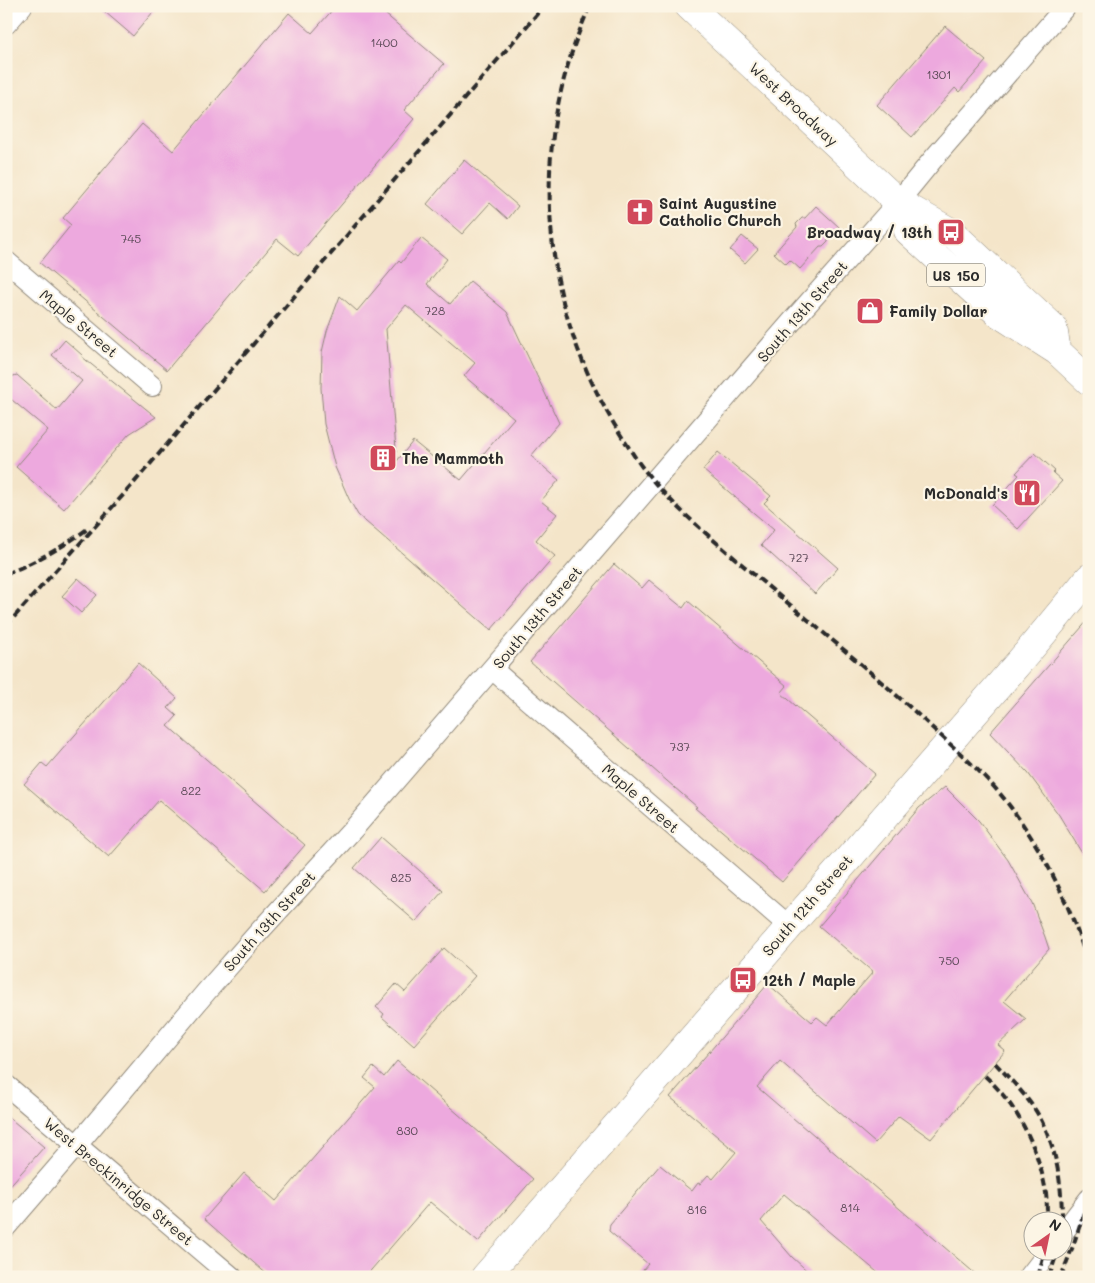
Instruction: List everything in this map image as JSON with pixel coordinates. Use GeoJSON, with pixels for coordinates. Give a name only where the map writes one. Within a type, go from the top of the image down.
{"type":"FeatureCollection","features":[{"type":"Feature","properties":{"kind":"street"},"geometry":{"type":"LineString","coordinates":[[6,24],[22,6]]}},
{"type":"Feature","properties":{"kind":"street","name":"West Broadway"},"geometry":{"type":"LineString","coordinates":[[689,6],[898,202],[951,232],[1053,327],[1057,351],[1089,381]]}},
{"type":"Feature","properties":{"kind":"street","name":"South 13th Street"},"geometry":{"type":"LineString","coordinates":[[6,1227],[206,992],[356,826],[623,516],[898,202],[1063,8]]}},
{"type":"Feature","properties":{"kind":"street","name":"Maple Street"},"geometry":{"type":"LineString","coordinates":[[6,261],[152,386]]}},
{"type":"Feature","properties":{"kind":"street","name":"South 12th Street"},"geometry":{"type":"LineString","coordinates":[[485,1277],[1027,653],[1089,578]]}},
{"type":"Feature","properties":{"kind":"street","name":"Maple Street"},"geometry":{"type":"LineString","coordinates":[[492,669],[789,926]]}},
{"type":"Feature","properties":{"kind":"street","name":"West Breckinridge Street"},"geometry":{"type":"LineString","coordinates":[[6,1085],[232,1277]]}},
{"type":"Feature","properties":{"kind":"street"},"geometry":{"type":"LineString","coordinates":[[1072,1221],[1089,1199]]}},
{"type":"Feature","properties":{"kind":"street"},"geometry":{"type":"LineString","coordinates":[[1029,1277],[1042,1260]]}},
{"type":"Feature","properties":{"kind":"building"},"geometry":{"type":"Polygon","coordinates":[[[98,6],[158,6],[133,36],[98,6]]]}},
{"type":"Feature","properties":{"kind":"building"},"geometry":{"type":"Polygon","coordinates":[[[336,6],[390,6],[384,13],[444,64],[404,110],[414,119],[298,256],[277,239],[167,370],[40,263],[71,225],[63,218],[142,124],[173,151],[289,13],[312,33],[336,6]]]}},
{"type":"Feature","properties":{"kind":"building"},"geometry":{"type":"Polygon","coordinates":[[[945,26],[986,61],[959,92],[955,88],[912,137],[877,105],[945,26]]]}},
{"type":"Feature","properties":{"kind":"building"},"geometry":{"type":"Polygon","coordinates":[[[464,160],[518,206],[508,219],[490,203],[462,234],[427,204],[464,160]]]}},
{"type":"Feature","properties":{"kind":"building"},"geometry":{"type":"Polygon","coordinates":[[[816,206],[839,227],[828,239],[828,242],[823,247],[820,247],[800,269],[790,260],[786,264],[774,253],[797,227],[796,224],[802,218],[805,218],[816,206]]]}},
{"type":"Feature","properties":{"kind":"building"},"geometry":{"type":"Polygon","coordinates":[[[742,236],[758,249],[745,263],[730,250],[742,236]]]}},
{"type":"Feature","properties":{"kind":"building","name":"The Mammoth"},"geometry":{"type":"Polygon","coordinates":[[[421,238],[447,259],[427,284],[450,304],[470,281],[507,312],[559,423],[531,456],[559,480],[541,501],[557,514],[536,540],[555,556],[491,630],[358,515],[335,467],[324,424],[321,388],[322,352],[327,331],[340,296],[357,311],[399,261],[401,263],[421,238]],[[406,305],[386,329],[397,461],[413,441],[461,480],[514,418],[464,376],[475,363],[406,305]]]}},
{"type":"Feature","properties":{"kind":"building"},"geometry":{"type":"Polygon","coordinates":[[[65,340],[81,356],[156,417],[129,434],[64,509],[16,467],[48,430],[6,395],[6,378],[17,375],[57,410],[82,381],[52,355],[65,340]]]}},
{"type":"Feature","properties":{"kind":"building"},"geometry":{"type":"Polygon","coordinates":[[[718,452],[771,496],[764,503],[838,568],[815,594],[761,545],[774,530],[703,470],[718,452]]]}},
{"type":"Feature","properties":{"kind":"building","name":"McDonald's"},"geometry":{"type":"Polygon","coordinates":[[[1035,453],[1055,471],[1053,473],[1062,481],[1018,529],[992,505],[1019,475],[1016,473],[1035,453]]]}},
{"type":"Feature","properties":{"kind":"building"},"geometry":{"type":"Polygon","coordinates":[[[614,564],[642,588],[649,580],[683,608],[688,601],[787,686],[781,693],[875,774],[782,882],[530,662],[614,564]]]}},
{"type":"Feature","properties":{"kind":"building"},"geometry":{"type":"Polygon","coordinates":[[[78,578],[97,595],[81,613],[62,596],[78,578]]]}},
{"type":"Feature","properties":{"kind":"building"},"geometry":{"type":"Polygon","coordinates":[[[1089,619],[1089,865],[1059,815],[1028,773],[990,733],[1089,619]]]}},
{"type":"Feature","properties":{"kind":"building"},"geometry":{"type":"Polygon","coordinates":[[[138,663],[177,698],[168,708],[177,716],[168,726],[305,845],[265,891],[159,800],[109,857],[24,784],[42,763],[47,767],[138,663]]]}},
{"type":"Feature","properties":{"kind":"building"},"geometry":{"type":"Polygon","coordinates":[[[945,787],[979,821],[1008,860],[1032,903],[1045,937],[1049,949],[1004,1001],[1026,1019],[998,1045],[1005,1051],[931,1139],[899,1116],[875,1143],[780,1061],[757,1087],[979,1277],[883,1277],[784,1194],[761,1221],[792,1257],[814,1277],[637,1277],[648,1264],[609,1231],[610,1224],[660,1165],[692,1191],[708,1175],[713,1179],[736,1152],[670,1097],[768,984],[812,1022],[817,1017],[827,1025],[873,972],[819,926],[919,808],[945,787]]]}},
{"type":"Feature","properties":{"kind":"building"},"geometry":{"type":"Polygon","coordinates":[[[381,837],[443,891],[416,922],[354,868],[381,837]]]}},
{"type":"Feature","properties":{"kind":"building"},"geometry":{"type":"Polygon","coordinates":[[[444,948],[475,976],[414,1045],[382,1017],[384,1014],[376,1007],[396,984],[405,992],[444,948]]]}},
{"type":"Feature","properties":{"kind":"building"},"geometry":{"type":"Polygon","coordinates":[[[397,1061],[533,1179],[478,1242],[430,1202],[365,1277],[270,1277],[204,1219],[244,1173],[276,1201],[375,1087],[364,1078],[373,1067],[384,1077],[397,1061]]]}},
{"type":"Feature","properties":{"kind":"building"},"geometry":{"type":"Polygon","coordinates":[[[6,1115],[44,1147],[6,1190],[6,1115]]]}},
{"type":"Feature","properties":{"kind":"railway"},"geometry":{"type":"LineString","coordinates":[[6,626],[133,484],[544,6]]}},
{"type":"Feature","properties":{"kind":"railway"},"geometry":{"type":"LineString","coordinates":[[590,6],[568,64],[560,94],[551,154],[550,216],[562,299],[578,349],[599,397],[640,464],[680,510],[862,665],[993,785],[1025,827],[1048,865],[1067,905],[1089,967]]}},
{"type":"Feature","properties":{"kind":"railway"},"geometry":{"type":"LineString","coordinates":[[6,574],[48,554],[87,529]]}},
{"type":"Feature","properties":{"kind":"railway"},"geometry":{"type":"LineString","coordinates":[[995,1063],[1030,1102],[1045,1128],[1057,1167],[1062,1210]]}},
{"type":"Feature","properties":{"kind":"railway"},"geometry":{"type":"LineString","coordinates":[[985,1076],[1007,1101],[1025,1129],[1043,1177],[1047,1210]]}},
{"type":"Feature","properties":{"kind":"railway"},"geometry":{"type":"LineString","coordinates":[[1061,1277],[1089,1197]]}},
{"type":"Feature","properties":{"kind":"railway"},"geometry":{"type":"LineString","coordinates":[[1038,1277],[1042,1260]]}},
{"type":"Feature","properties":{"kind":"railway"},"geometry":{"type":"LineString","coordinates":[[1049,1277],[1055,1260]]}},
{"type":"Feature","properties":{"kind":"place","name":"Saint Augustine Catholic Church"},"geometry":{"type":"Point","coordinates":[640,212]}},
{"type":"Feature","properties":{"kind":"place","name":"Broadway / 13th"},"geometry":{"type":"Point","coordinates":[951,232]}},
{"type":"Feature","properties":{"kind":"place","name":"Family Dollar"},"geometry":{"type":"Point","coordinates":[870,311]}},
{"type":"Feature","properties":{"kind":"place","name":"The Mammoth"},"geometry":{"type":"Point","coordinates":[383,458]}},
{"type":"Feature","properties":{"kind":"place","name":"McDonald's"},"geometry":{"type":"Point","coordinates":[1027,493]}},
{"type":"Feature","properties":{"kind":"place","name":"12th / Maple"},"geometry":{"type":"Point","coordinates":[743,980]}}]}
